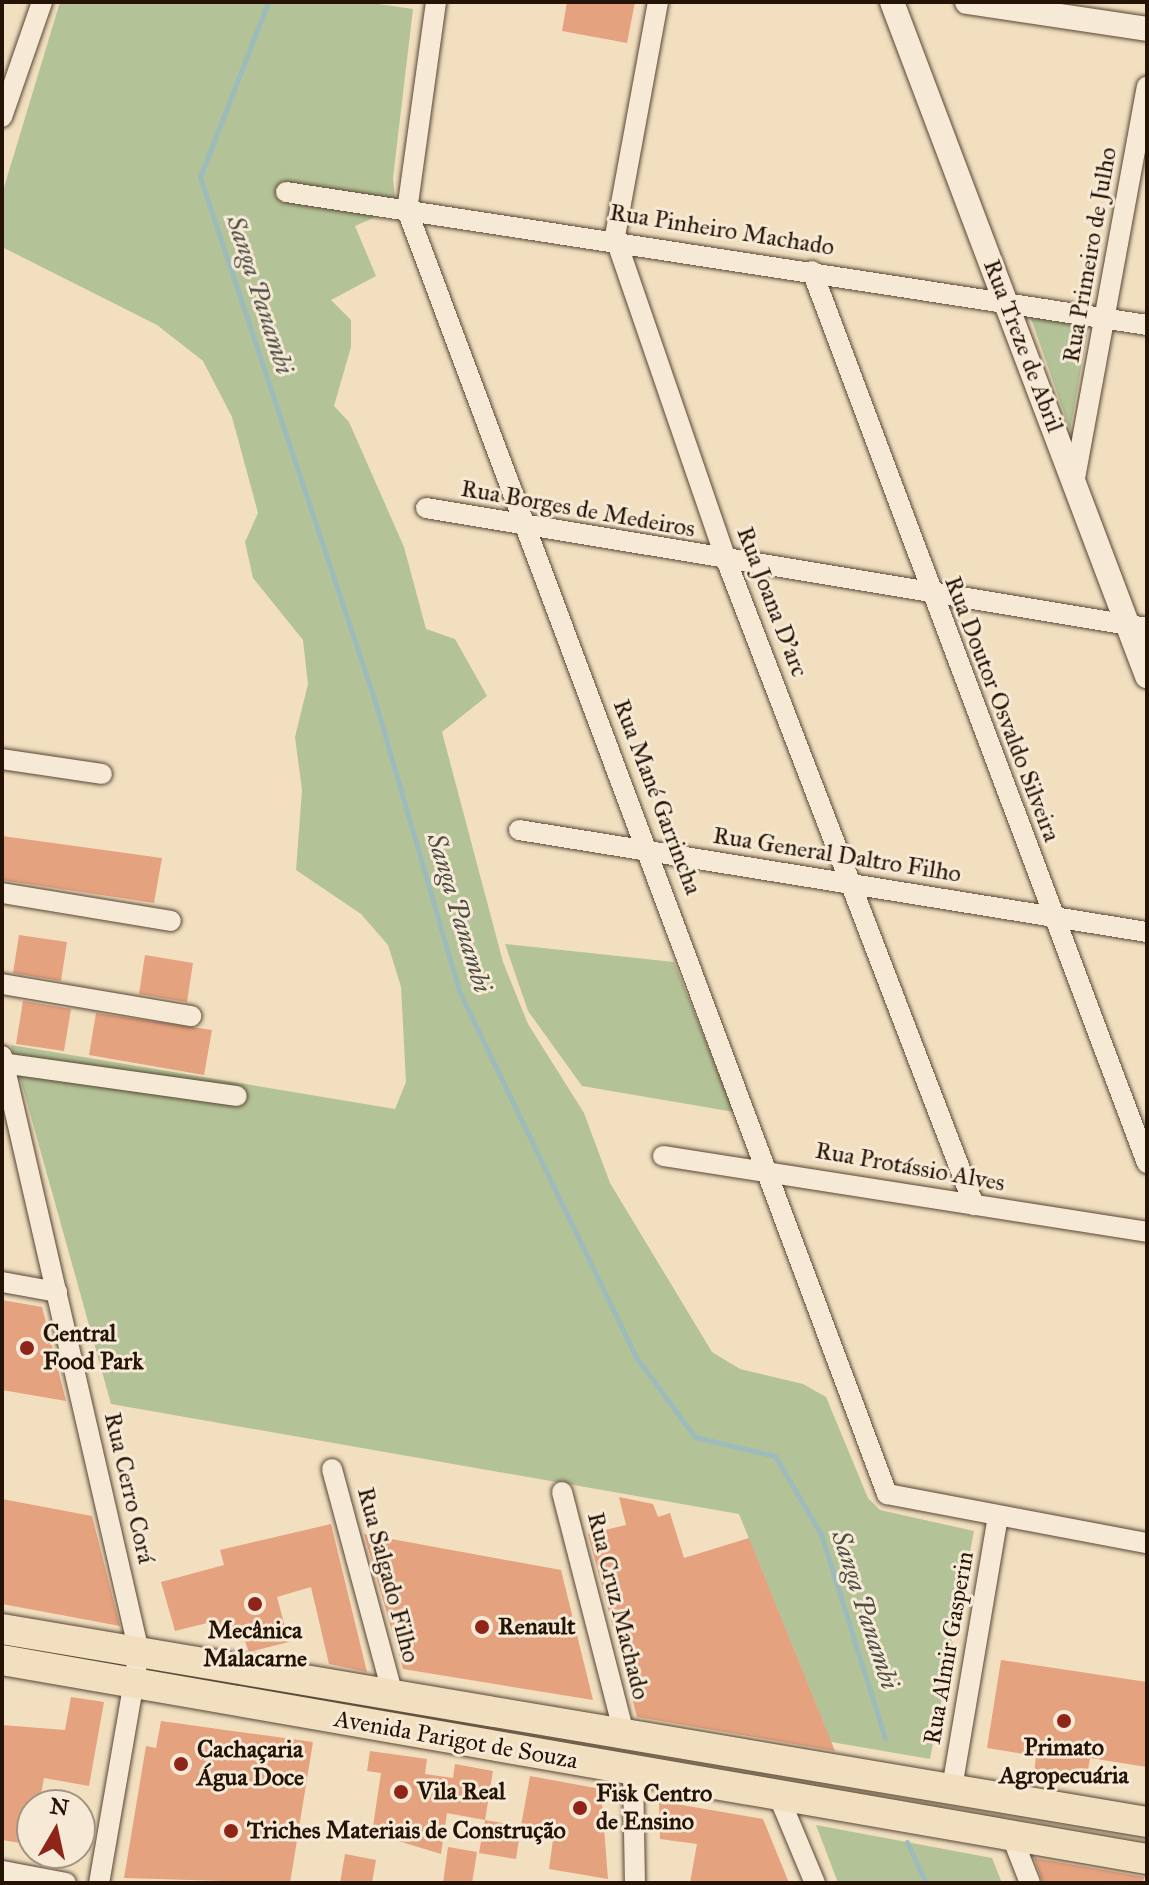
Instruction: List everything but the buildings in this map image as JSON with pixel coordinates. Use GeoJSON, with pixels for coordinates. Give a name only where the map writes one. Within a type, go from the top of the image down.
{"type":"FeatureCollection","features":[{"type":"Feature","properties":{"kind":"main road","name":"Avenida Parigot de Souza"},"geometry":{"type":"LineString","coordinates":[[2,1629],[1147,1822]]}},
{"type":"Feature","properties":{"kind":"main road","name":"Avenida Parigot de Souza"},"geometry":{"type":"LineString","coordinates":[[2,1660],[1147,1859]]}},
{"type":"Feature","properties":{"kind":"main road"},"geometry":{"type":"LineString","coordinates":[[136,1683],[142,1672],[159,1666],[260,1672]]}},
{"type":"Feature","properties":{"kind":"main road"},"geometry":{"type":"LineString","coordinates":[[503,1749],[497,1730],[505,1725],[585,1728]]}},
{"type":"Feature","properties":{"kind":"main road"},"geometry":{"type":"LineString","coordinates":[[779,1797],[847,1790],[845,1774],[829,1768]]}},
{"type":"Feature","properties":{"kind":"main road"},"geometry":{"type":"LineString","coordinates":[[871,1812],[859,1794],[862,1786],[952,1788]]}},
{"type":"Feature","properties":{"kind":"street"},"geometry":{"type":"LineString","coordinates":[[2,117],[42,2]]}},
{"type":"Feature","properties":{"kind":"street","name":"Rua Mané Garrincha"},"geometry":{"type":"LineString","coordinates":[[436,2],[407,210],[771,1170],[887,1494],[998,1516]]}},
{"type":"Feature","properties":{"kind":"street","name":"Rua Joana D'arc"},"geometry":{"type":"LineString","coordinates":[[658,2],[615,237],[727,562],[974,1205]]}},
{"type":"Feature","properties":{"kind":"street"},"geometry":{"type":"LineString","coordinates":[[967,2],[1147,29]]}},
{"type":"Feature","properties":{"kind":"street"},"geometry":{"type":"LineString","coordinates":[[1081,2],[1147,13]]}},
{"type":"Feature","properties":{"kind":"street","name":"Rua Treze de Abril"},"geometry":{"type":"LineString","coordinates":[[897,7],[1004,301],[1137,627],[1147,676]]}},
{"type":"Feature","properties":{"kind":"street","name":"Rua Primeiro de Julho"},"geometry":{"type":"LineString","coordinates":[[1075,478],[1147,87]]}},
{"type":"Feature","properties":{"kind":"street","name":"Rua Pinheiro Machado"},"geometry":{"type":"LineString","coordinates":[[286,192],[615,237],[1147,325]]}},
{"type":"Feature","properties":{"kind":"street","name":"Rua Doutor Osvaldo Silveira"},"geometry":{"type":"LineString","coordinates":[[812,271],[928,591],[1147,1163]]}},
{"type":"Feature","properties":{"kind":"street","name":"Rua Borges de Medeiros"},"geometry":{"type":"LineString","coordinates":[[426,508],[727,562],[928,591],[1137,627]]}},
{"type":"Feature","properties":{"kind":"street"},"geometry":{"type":"LineString","coordinates":[[2,759],[102,774]]}},
{"type":"Feature","properties":{"kind":"street","name":"Rua General Daltro Filho"},"geometry":{"type":"LineString","coordinates":[[519,830],[1147,932]]}},
{"type":"Feature","properties":{"kind":"street"},"geometry":{"type":"LineString","coordinates":[[2,893],[171,921]]}},
{"type":"Feature","properties":{"kind":"street"},"geometry":{"type":"LineString","coordinates":[[2,984],[191,1016]]}},
{"type":"Feature","properties":{"kind":"street"},"geometry":{"type":"LineString","coordinates":[[3,1061],[237,1096]]}},
{"type":"Feature","properties":{"kind":"street","name":"Rua Cerro Corá"},"geometry":{"type":"LineString","coordinates":[[3,1061],[139,1652],[99,1883]]}},
{"type":"Feature","properties":{"kind":"street","name":"Rua Protássio Alves"},"geometry":{"type":"LineString","coordinates":[[663,1156],[771,1170],[1147,1232]]}},
{"type":"Feature","properties":{"kind":"street"},"geometry":{"type":"LineString","coordinates":[[2,1282],[57,1292]]}},
{"type":"Feature","properties":{"kind":"street","name":"Rua Salgado Filho"},"geometry":{"type":"LineString","coordinates":[[332,1469],[393,1695]]}},
{"type":"Feature","properties":{"kind":"street","name":"Rua Cruz Machado"},"geometry":{"type":"LineString","coordinates":[[562,1492],[624,1734]]}},
{"type":"Feature","properties":{"kind":"street"},"geometry":{"type":"LineString","coordinates":[[998,1516],[1147,1543]]}},
{"type":"Feature","properties":{"kind":"street","name":"Rua Almir Gasperin"},"geometry":{"type":"LineString","coordinates":[[952,1788],[998,1516]]}},
{"type":"Feature","properties":{"kind":"street"},"geometry":{"type":"LineString","coordinates":[[633,1771],[635,1883]]}},
{"type":"Feature","properties":{"kind":"street"},"geometry":{"type":"LineString","coordinates":[[779,1797],[815,1883]]}},
{"type":"Feature","properties":{"kind":"street"},"geometry":{"type":"LineString","coordinates":[[1012,1837],[1030,1883]]}},
{"type":"Feature","properties":{"kind":"street"},"geometry":{"type":"LineString","coordinates":[[2,1871],[66,1883]]}},
{"type":"Feature","properties":{"kind":"green space"},"geometry":{"type":"Polygon","coordinates":[[[60,2],[365,2],[413,9],[393,178],[396,208],[355,226],[376,276],[331,300],[351,320],[351,347],[334,406],[349,422],[404,547],[426,629],[455,639],[487,696],[442,732],[503,962],[528,1024],[584,1113],[610,1183],[712,1352],[740,1369],[803,1384],[826,1397],[868,1498],[880,1510],[974,1531],[930,1759],[831,1742],[739,1514],[111,1404],[11,1045],[395,1109],[406,1082],[401,987],[388,945],[361,914],[296,870],[302,790],[295,737],[308,684],[303,640],[253,578],[245,542],[258,513],[232,417],[203,361],[157,325],[2,247],[2,194],[60,2]]]}},
{"type":"Feature","properties":{"kind":"green space"},"geometry":{"type":"Polygon","coordinates":[[[1027,307],[1090,319],[1070,430],[1041,347],[1027,307]]]}},
{"type":"Feature","properties":{"kind":"green space"},"geometry":{"type":"Polygon","coordinates":[[[505,944],[674,962],[734,1112],[582,1086],[528,1011],[505,944]]]}},
{"type":"Feature","properties":{"kind":"green space"},"geometry":{"type":"Polygon","coordinates":[[[816,1825],[992,1858],[1002,1883],[838,1883],[816,1825]]]}},
{"type":"Feature","properties":{"kind":"waterway","name":"Sanga Panambi"},"geometry":{"type":"LineString","coordinates":[[268,2],[200,177],[374,698],[459,991],[636,1357],[695,1437],[775,1456],[821,1534],[885,1738]]}},
{"type":"Feature","properties":{"kind":"waterway","name":"Sanga Panambi"},"geometry":{"type":"LineString","coordinates":[[907,1842],[926,1883]]}},
{"type":"Feature","properties":{"kind":"place","name":"Central Food Park"},"geometry":{"type":"Point","coordinates":[27,1348]}},
{"type":"Feature","properties":{"kind":"place","name":"Mecânica Malacarne"},"geometry":{"type":"Point","coordinates":[255,1604]}},
{"type":"Feature","properties":{"kind":"place","name":"Renault"},"geometry":{"type":"Point","coordinates":[482,1627]}},
{"type":"Feature","properties":{"kind":"place","name":"Primato Agropecuária"},"geometry":{"type":"Point","coordinates":[1064,1721]}},
{"type":"Feature","properties":{"kind":"place","name":"Cachaçaria Água Doce"},"geometry":{"type":"Point","coordinates":[181,1764]}},
{"type":"Feature","properties":{"kind":"place","name":"Vila Real"},"geometry":{"type":"Point","coordinates":[401,1792]}},
{"type":"Feature","properties":{"kind":"place","name":"Fisk Centro de Ensino"},"geometry":{"type":"Point","coordinates":[580,1808]}},
{"type":"Feature","properties":{"kind":"place","name":"Triches Materiais de Construção"},"geometry":{"type":"Point","coordinates":[231,1831]}}]}
